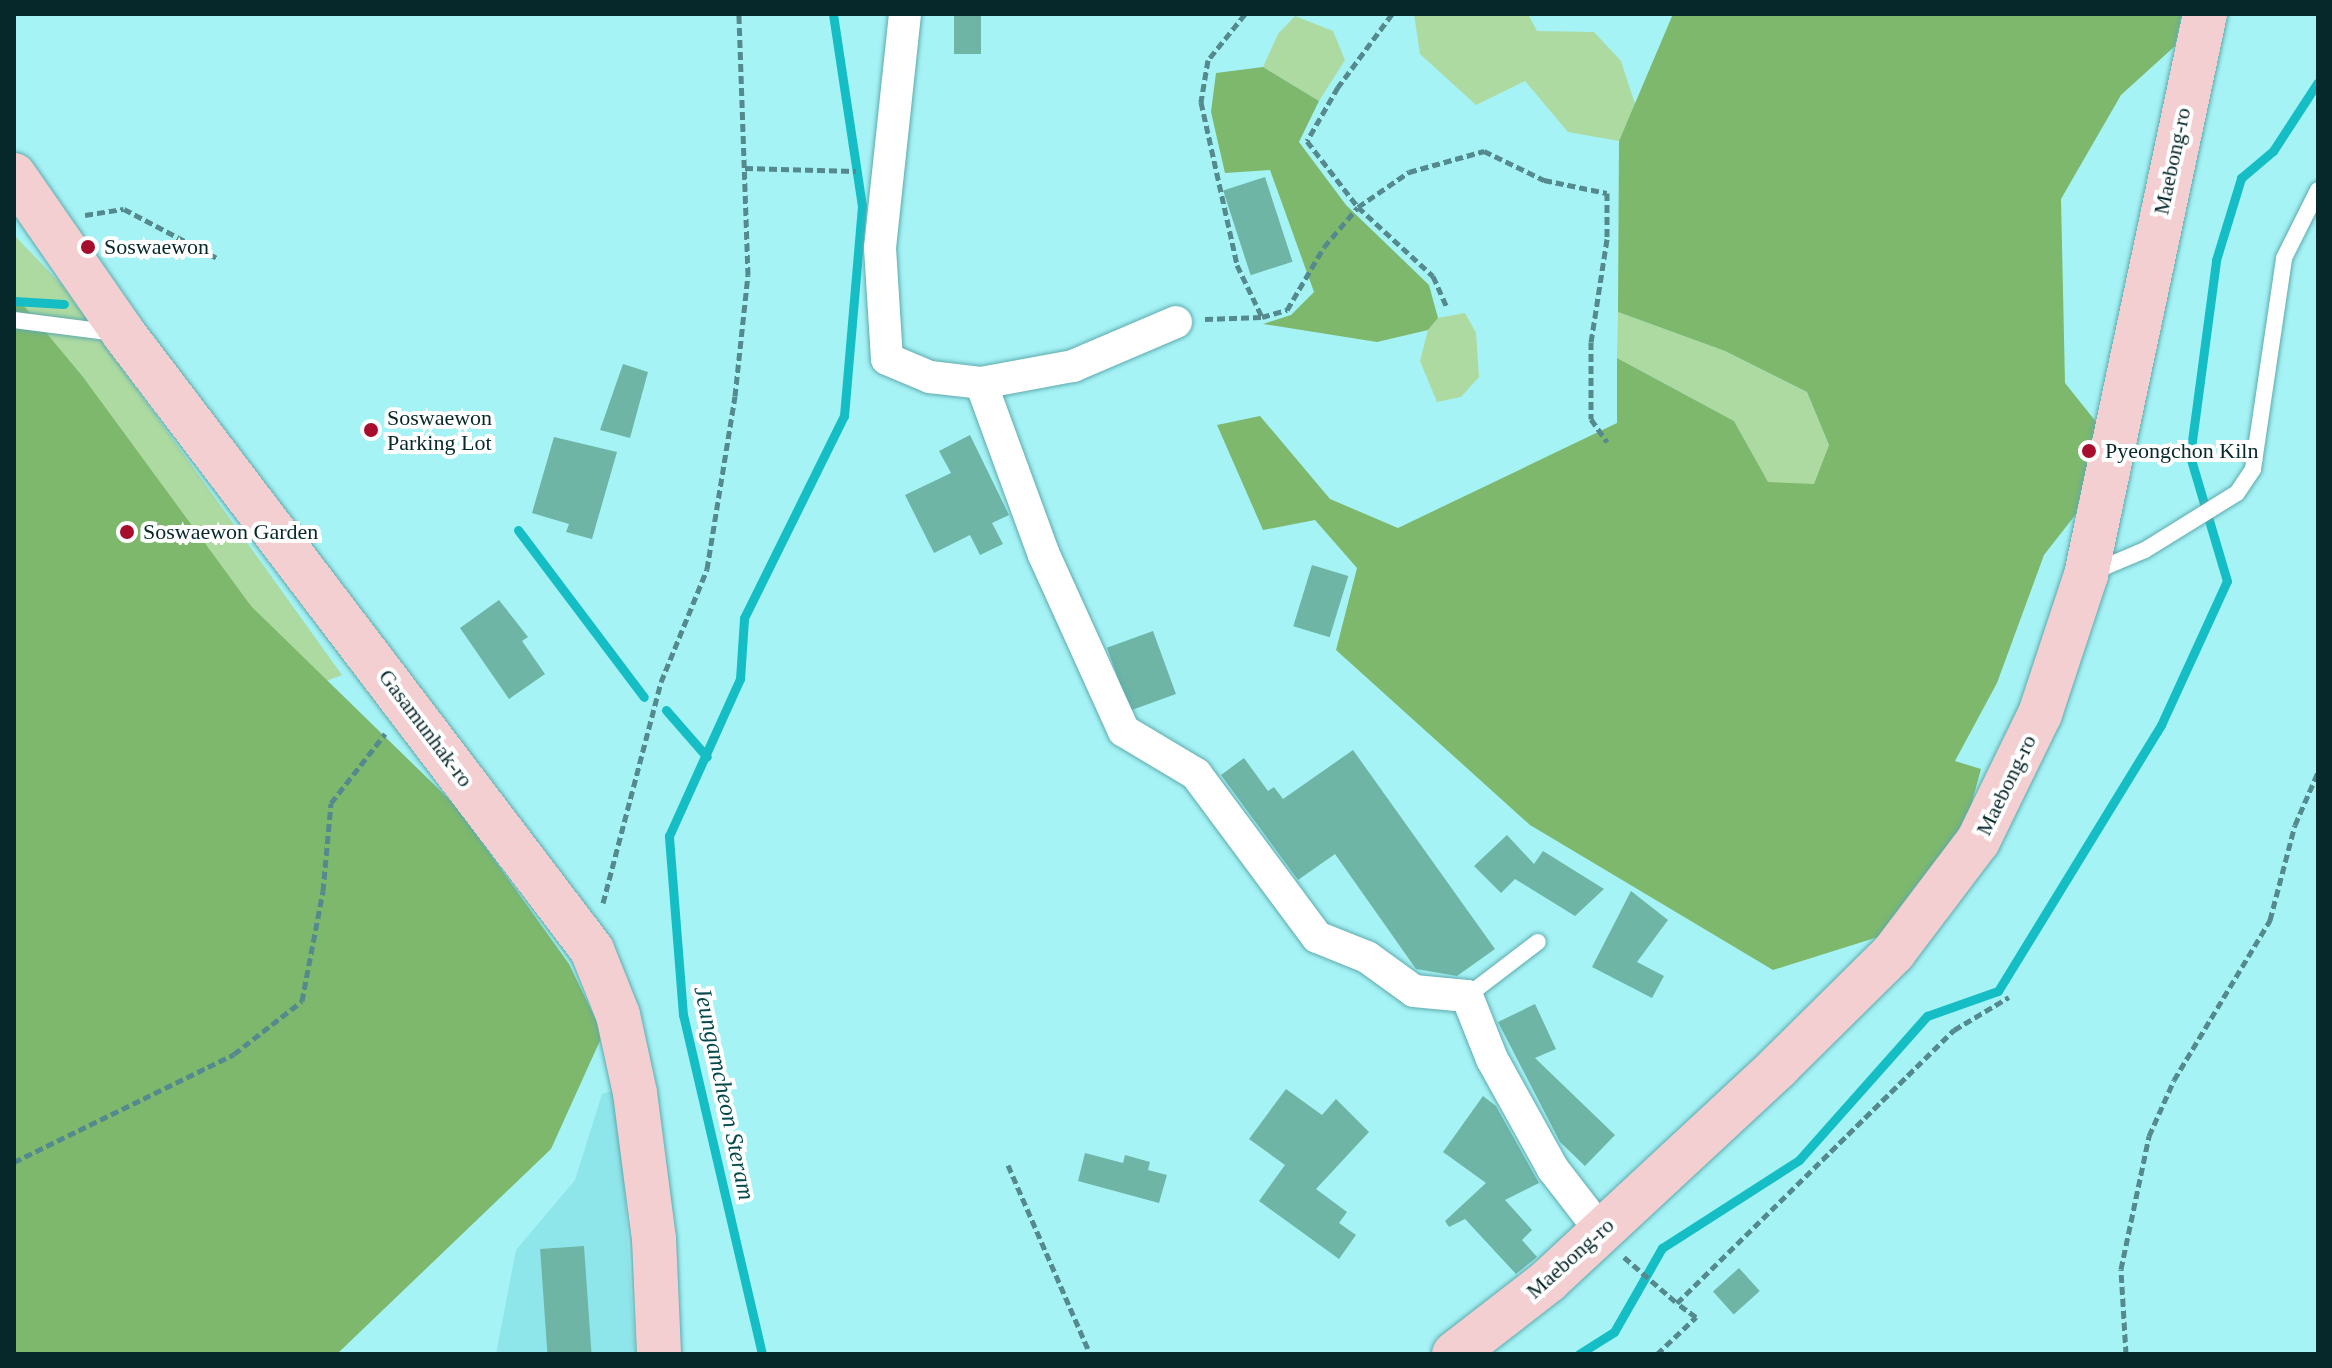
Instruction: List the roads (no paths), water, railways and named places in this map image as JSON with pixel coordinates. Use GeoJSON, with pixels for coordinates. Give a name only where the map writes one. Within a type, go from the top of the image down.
{"type":"FeatureCollection","features":[{"type":"Feature","properties":{"kind":"street"},"geometry":{"type":"LineString","coordinates":[[905,14],[880,248],[887,359],[930,377],[981,383],[1073,366],[1176,322]]}},
{"type":"Feature","properties":{"kind":"street","name":"Maebong-ro"},"geometry":{"type":"LineString","coordinates":[[1454,1354],[1548,1281],[1608,1241],[1924,916],[1978,841],[2040,714],[2086,575],[2205,14]]}},
{"type":"Feature","properties":{"kind":"street","name":"Gasamunhak-ro"},"geometry":{"type":"LineString","coordinates":[[14,175],[124,334],[592,950],[618,1015],[635,1093],[654,1239],[659,1354]]}},
{"type":"Feature","properties":{"kind":"street"},"geometry":{"type":"LineString","coordinates":[[981,383],[1044,555],[1124,731],[1196,774],[1317,937],[1367,957],[1414,991],[1467,996],[1492,1059],[1553,1169],[1608,1241]]}},
{"type":"Feature","properties":{"kind":"lane"},"geometry":{"type":"LineString","coordinates":[[2086,575],[2145,550],[2237,493],[2253,469],[2284,258],[2318,190]]}},
{"type":"Feature","properties":{"kind":"lane"},"geometry":{"type":"LineString","coordinates":[[14,320],[124,334]]}},
{"type":"Feature","properties":{"kind":"lane"},"geometry":{"type":"LineString","coordinates":[[1467,996],[1538,942]]}},
{"type":"Feature","properties":{"kind":"waterway","name":"Jeungamcheon Steram"},"geometry":{"type":"LineString","coordinates":[[762,1354],[683,1015],[669,836],[740,679],[744,618],[844,416],[862,206],[833,14]]}},
{"type":"Feature","properties":{"kind":"waterway"},"geometry":{"type":"LineString","coordinates":[[1579,1354],[1614,1332],[1662,1248],[1799,1160],[1927,1016],[1998,991],[2161,725],[2227,581],[2190,456],[2216,260],[2241,178],[2273,151],[2318,82]]}},
{"type":"Feature","properties":{"kind":"waterway"},"geometry":{"type":"LineString","coordinates":[[14,301],[64,304]]}},
{"type":"Feature","properties":{"kind":"waterway"},"geometry":{"type":"LineString","coordinates":[[518,530],[644,697]]}},
{"type":"Feature","properties":{"kind":"waterway"},"geometry":{"type":"LineString","coordinates":[[666,710],[707,757]]}},
{"type":"Feature","properties":{"kind":"place","name":"Soswaewon"},"geometry":{"type":"Point","coordinates":[88,247]}},
{"type":"Feature","properties":{"kind":"place","name":"Soswaewon Parking Lot"},"geometry":{"type":"Point","coordinates":[371,430]}},
{"type":"Feature","properties":{"kind":"place","name":"Pyeongchon Kiln"},"geometry":{"type":"Point","coordinates":[2089,451]}},
{"type":"Feature","properties":{"kind":"place","name":"Soswaewon Garden"},"geometry":{"type":"Point","coordinates":[127,532]}}]}
